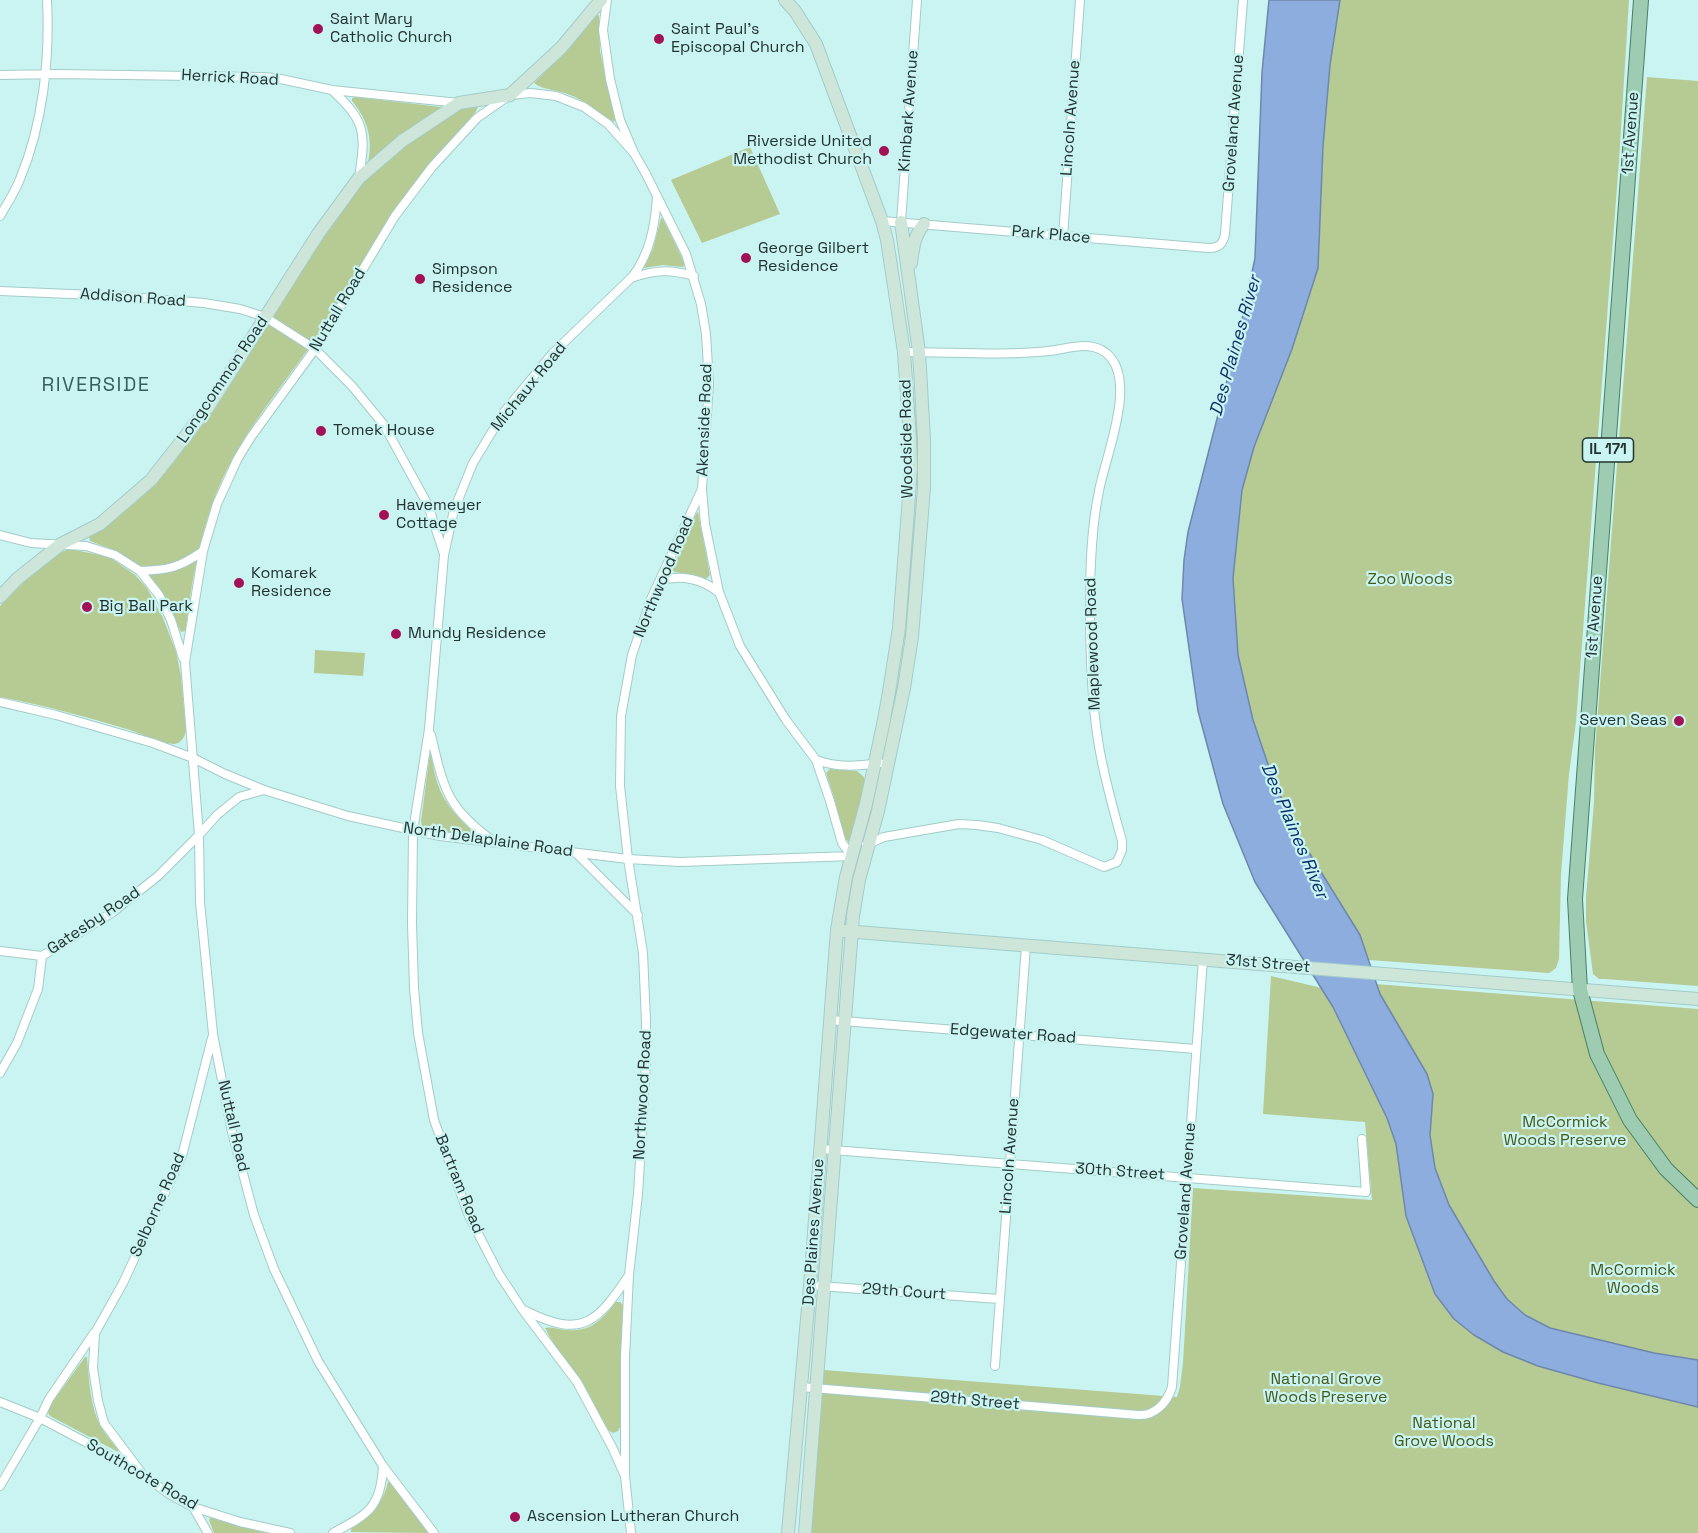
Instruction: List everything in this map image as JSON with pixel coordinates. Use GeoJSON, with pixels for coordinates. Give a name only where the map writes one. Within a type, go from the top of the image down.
{"type":"FeatureCollection","features":[{"type":"Feature","properties":{"kind":"main road","name":"1st Avenue"},"geometry":{"type":"LineString","coordinates":[[1641,0],[1575,899],[1580,990],[1597,1054],[1630,1120],[1666,1169],[1698,1200]]}},
{"type":"Feature","properties":{"kind":"street"},"geometry":{"type":"LineString","coordinates":[[0,216],[20,181],[37,122],[45,74],[47,0]]}},
{"type":"Feature","properties":{"kind":"street"},"geometry":{"type":"LineString","coordinates":[[510,95],[561,48],[601,0]]}},
{"type":"Feature","properties":{"kind":"street","name":"Akenside Road"},"geometry":{"type":"LineString","coordinates":[[607,0],[603,30],[610,79],[620,120],[634,153],[686,254],[701,304],[709,384],[702,489],[705,524],[719,592],[740,646],[786,720],[816,760],[842,843],[852,856]]}},
{"type":"Feature","properties":{"kind":"street","name":"Woodside Road"},"geometry":{"type":"LineString","coordinates":[[785,0],[795,11],[816,45],[882,221],[904,352],[910,438],[911,468],[906,542],[894,663],[875,764],[846,877],[837,930]]}},
{"type":"Feature","properties":{"kind":"street","name":"Kimbark Avenue"},"geometry":{"type":"LineString","coordinates":[[901,222],[917,0]]}},
{"type":"Feature","properties":{"kind":"street","name":"Lincoln Avenue"},"geometry":{"type":"LineString","coordinates":[[1063,236],[1080,0]]}},
{"type":"Feature","properties":{"kind":"street","name":"Groveland Avenue"},"geometry":{"type":"LineString","coordinates":[[1220,246],[1225,234],[1243,0]]}},
{"type":"Feature","properties":{"kind":"street","name":"Herrick Road"},"geometry":{"type":"LineString","coordinates":[[0,75],[262,77],[332,90],[459,103]]}},
{"type":"Feature","properties":{"kind":"street","name":"Longcommon Road"},"geometry":{"type":"LineString","coordinates":[[332,90],[350,107],[361,125],[364,149],[359,178]]}},
{"type":"Feature","properties":{"kind":"street","name":"Akenside Road"},"geometry":{"type":"LineString","coordinates":[[510,95],[543,93],[577,104],[608,124],[634,153]]}},
{"type":"Feature","properties":{"kind":"street","name":"Longcommon Road"},"geometry":{"type":"LineString","coordinates":[[0,597],[17,579],[61,544],[100,524],[151,480],[209,406],[318,234],[359,178],[402,141],[459,103],[510,95]]}},
{"type":"Feature","properties":{"kind":"street","name":"Nuttall Road"},"geometry":{"type":"LineString","coordinates":[[184,662],[203,551],[217,504],[238,458],[315,349],[395,216],[432,167],[477,118],[510,95]]}},
{"type":"Feature","properties":{"kind":"street","name":"Michaux Road"},"geometry":{"type":"LineString","coordinates":[[413,831],[429,729],[444,555],[454,510],[473,463],[504,412],[552,353],[640,267],[656,217],[657,196]]}},
{"type":"Feature","properties":{"kind":"street","name":"Park Place"},"geometry":{"type":"LineString","coordinates":[[882,221],[1213,248],[1220,246]]}},
{"type":"Feature","properties":{"kind":"street","name":"Woodside Road"},"geometry":{"type":"LineString","coordinates":[[851,931],[859,880],[870,842],[903,697],[912,637],[924,488],[924,439],[919,352],[901,222]]}},
{"type":"Feature","properties":{"kind":"street"},"geometry":{"type":"LineString","coordinates":[[909,282],[913,244],[916,234],[924,225]]}},
{"type":"Feature","properties":{"kind":"street"},"geometry":{"type":"LineString","coordinates":[[631,278],[666,270],[694,276]]}},
{"type":"Feature","properties":{"kind":"street","name":"Addison Road"},"geometry":{"type":"LineString","coordinates":[[2,289],[204,303],[240,309],[265,317]]}},
{"type":"Feature","properties":{"kind":"street"},"geometry":{"type":"LineString","coordinates":[[265,317],[315,349],[352,386],[384,425],[428,505],[444,555]]}},
{"type":"Feature","properties":{"kind":"street","name":"Maplewood Road"},"geometry":{"type":"LineString","coordinates":[[852,856],[870,842],[884,837],[959,824],[998,828],[1042,840],[1104,867],[1117,862],[1122,850],[1122,841],[1098,742],[1092,684],[1090,620],[1090,563],[1095,512],[1114,438],[1120,399],[1117,366],[1105,352],[1088,345],[1033,353],[904,352]]}},
{"type":"Feature","properties":{"kind":"street","name":"Northwood Road"},"geometry":{"type":"LineString","coordinates":[[625,1476],[629,1275],[638,1194],[646,1063],[646,1022],[643,953],[628,859],[620,786],[621,716],[632,655],[651,599],[702,489]]}},
{"type":"Feature","properties":{"kind":"street","name":"Nuttall Road"},"geometry":{"type":"LineString","coordinates":[[0,535],[31,543],[86,546],[115,555],[140,570],[159,595],[171,620],[184,662],[193,758]]}},
{"type":"Feature","properties":{"kind":"street"},"geometry":{"type":"LineString","coordinates":[[140,570],[166,570],[187,562],[203,551]]}},
{"type":"Feature","properties":{"kind":"street"},"geometry":{"type":"LineString","coordinates":[[660,581],[674,578],[693,580],[707,584],[719,592]]}},
{"type":"Feature","properties":{"kind":"street","name":"North Delaplaine Road"},"geometry":{"type":"LineString","coordinates":[[0,702],[56,714],[153,743],[264,790],[348,816],[466,841],[628,859],[680,862],[852,856]]}},
{"type":"Feature","properties":{"kind":"street","name":"Michaux Road"},"geometry":{"type":"LineString","coordinates":[[429,729],[443,784],[454,807],[469,822],[498,844]]}},
{"type":"Feature","properties":{"kind":"street"},"geometry":{"type":"LineString","coordinates":[[193,758],[200,835]]}},
{"type":"Feature","properties":{"kind":"street"},"geometry":{"type":"LineString","coordinates":[[816,760],[839,766],[889,762]]}},
{"type":"Feature","properties":{"kind":"street"},"geometry":{"type":"LineString","coordinates":[[200,835],[217,815],[239,797],[264,790]]}},
{"type":"Feature","properties":{"kind":"street","name":"Bartram Road"},"geometry":{"type":"LineString","coordinates":[[413,831],[414,988],[418,1033],[434,1120],[469,1216],[499,1274],[522,1309],[577,1382],[612,1447],[625,1476],[631,1533]]}},
{"type":"Feature","properties":{"kind":"street","name":"Nuttall Road"},"geometry":{"type":"LineString","coordinates":[[200,835],[200,902],[213,1034],[232,1132],[254,1215],[274,1269],[318,1361],[384,1466],[434,1533]]}},
{"type":"Feature","properties":{"kind":"street","name":"Gatesby Road"},"geometry":{"type":"LineString","coordinates":[[0,951],[42,956],[113,912],[158,876],[200,835]]}},
{"type":"Feature","properties":{"kind":"street"},"geometry":{"type":"LineString","coordinates":[[576,853],[638,915]]}},
{"type":"Feature","properties":{"kind":"street","name":"31st Street"},"geometry":{"type":"LineString","coordinates":[[837,930],[1698,999]]}},
{"type":"Feature","properties":{"kind":"street","name":"Des Plaines Avenue"},"geometry":{"type":"LineString","coordinates":[[788,1533],[810,1285],[837,930]]}},
{"type":"Feature","properties":{"kind":"street","name":"Des Plaines Avenue"},"geometry":{"type":"LineString","coordinates":[[805,1533],[851,931]]}},
{"type":"Feature","properties":{"kind":"street","name":"Lincoln Avenue"},"geometry":{"type":"LineString","coordinates":[[995,1366],[1026,946]]}},
{"type":"Feature","properties":{"kind":"street"},"geometry":{"type":"LineString","coordinates":[[0,1073],[17,1043],[38,989],[42,956]]}},
{"type":"Feature","properties":{"kind":"street","name":"Groveland Avenue"},"geometry":{"type":"LineString","coordinates":[[1149,1414],[1163,1404],[1172,1387],[1203,959]]}},
{"type":"Feature","properties":{"kind":"street","name":"Edgewater Road"},"geometry":{"type":"LineString","coordinates":[[830,1020],[1196,1049]]}},
{"type":"Feature","properties":{"kind":"street","name":"Selborne Road"},"geometry":{"type":"LineString","coordinates":[[0,1486],[49,1399],[95,1333],[123,1283],[182,1156],[213,1034]]}},
{"type":"Feature","properties":{"kind":"street","name":"30th Street"},"geometry":{"type":"LineString","coordinates":[[820,1149],[1366,1192],[1362,1139]]}},
{"type":"Feature","properties":{"kind":"street","name":"Northwood Road"},"geometry":{"type":"LineString","coordinates":[[522,1309],[556,1324],[566,1326],[585,1323],[602,1312],[629,1275]]}},
{"type":"Feature","properties":{"kind":"street","name":"29th Court"},"geometry":{"type":"LineString","coordinates":[[810,1285],[999,1299]]}},
{"type":"Feature","properties":{"kind":"street","name":"Selborne Road"},"geometry":{"type":"LineString","coordinates":[[95,1333],[93,1368],[104,1423],[143,1475]]}},
{"type":"Feature","properties":{"kind":"street","name":"29th Street"},"geometry":{"type":"LineString","coordinates":[[801,1387],[1149,1414]]}},
{"type":"Feature","properties":{"kind":"street","name":"Southcote Road"},"geometry":{"type":"LineString","coordinates":[[0,1402],[40,1418],[93,1446],[193,1507],[240,1522],[290,1533]]}},
{"type":"Feature","properties":{"kind":"street"},"geometry":{"type":"LineString","coordinates":[[333,1533],[360,1519],[375,1503],[381,1489],[384,1466]]}},
{"type":"Feature","properties":{"kind":"street"},"geometry":{"type":"LineString","coordinates":[[193,1507],[208,1533]]}},
{"type":"Feature","properties":{"kind":"green space","name":"Zoo Woods"},"geometry":{"type":"Polygon","coordinates":[[[1340,0],[1629,0],[1619,161],[1576,722],[1569,774],[1561,874],[1559,959],[1556,968],[1549,973],[1369,960],[1360,935],[1305,846],[1275,785],[1253,720],[1238,655],[1233,578],[1242,490],[1254,447],[1292,349],[1318,268],[1323,146],[1330,65],[1340,0]]]}},
{"type":"Feature","properties":{"kind":"green space"},"geometry":{"type":"Polygon","coordinates":[[[597,13],[600,51],[614,122],[566,93],[534,83],[571,46],[597,13]]]}},
{"type":"Feature","properties":{"kind":"green space"},"geometry":{"type":"Polygon","coordinates":[[[1647,77],[1698,81],[1698,986],[1599,979],[1593,974],[1586,921],[1595,749],[1647,77]]]}},
{"type":"Feature","properties":{"kind":"green space"},"geometry":{"type":"Polygon","coordinates":[[[352,98],[449,108],[478,107],[402,201],[374,242],[323,327],[254,424],[233,458],[207,519],[196,562],[186,628],[181,632],[162,593],[139,565],[114,550],[90,541],[89,536],[136,502],[174,462],[202,424],[324,237],[361,186],[364,181],[370,146],[368,130],[362,115],[352,101],[352,98]]]}},
{"type":"Feature","properties":{"kind":"green space"},"geometry":{"type":"Polygon","coordinates":[[[750,147],[780,214],[702,243],[671,180],[750,147]]]}},
{"type":"Feature","properties":{"kind":"green space"},"geometry":{"type":"Polygon","coordinates":[[[661,218],[685,264],[683,267],[663,265],[644,268],[653,249],[661,218]]]}},
{"type":"Feature","properties":{"kind":"green space"},"geometry":{"type":"Polygon","coordinates":[[[698,512],[710,575],[706,579],[672,570],[698,512]]]}},
{"type":"Feature","properties":{"kind":"green space","name":"Big Ball Park"},"geometry":{"type":"Polygon","coordinates":[[[70,549],[109,557],[135,575],[147,588],[163,618],[176,652],[181,676],[186,731],[179,742],[174,744],[164,742],[82,716],[0,697],[0,606],[42,565],[61,552],[70,549]]]}},
{"type":"Feature","properties":{"kind":"green space"},"geometry":{"type":"Polygon","coordinates":[[[315,650],[365,653],[363,676],[314,673],[315,650]]]}},
{"type":"Feature","properties":{"kind":"green space"},"geometry":{"type":"Polygon","coordinates":[[[430,753],[437,782],[444,797],[457,816],[475,833],[475,836],[422,827],[430,753]]]}},
{"type":"Feature","properties":{"kind":"green space"},"geometry":{"type":"Polygon","coordinates":[[[830,769],[857,771],[864,777],[862,800],[849,842],[845,839],[826,773],[830,769]]]}},
{"type":"Feature","properties":{"kind":"green space","name":"National Grove Woods"},"geometry":{"type":"Polygon","coordinates":[[[1271,976],[1322,988],[1333,1007],[1387,1118],[1396,1144],[1406,1216],[1474,1335],[1503,1352],[1538,1366],[1698,1407],[1698,1533],[810,1533],[823,1370],[1177,1397],[1183,1363],[1193,1188],[1372,1200],[1365,1122],[1263,1114],[1271,976]]]}},
{"type":"Feature","properties":{"kind":"green space","name":"McCormick Woods Preserve"},"geometry":{"type":"Polygon","coordinates":[[[1375,984],[1698,1009],[1698,1360],[1654,1353],[1550,1328],[1525,1315],[1507,1299],[1449,1205],[1435,1168],[1430,1135],[1433,1094],[1427,1074],[1375,984]]]}},
{"type":"Feature","properties":{"kind":"green space"},"geometry":{"type":"Polygon","coordinates":[[[616,1302],[623,1305],[620,1427],[613,1433],[605,1426],[592,1399],[545,1328],[584,1329],[596,1323],[616,1302]]]}},
{"type":"Feature","properties":{"kind":"green space"},"geometry":{"type":"Polygon","coordinates":[[[87,1357],[94,1411],[103,1430],[118,1452],[48,1413],[49,1407],[87,1357]]]}},
{"type":"Feature","properties":{"kind":"green space"},"geometry":{"type":"Polygon","coordinates":[[[390,1481],[428,1533],[351,1532],[351,1529],[379,1503],[390,1481]]]}},
{"type":"Feature","properties":{"kind":"green space"},"geometry":{"type":"Polygon","coordinates":[[[210,1518],[212,1518],[266,1533],[214,1533],[210,1518]]]}},
{"type":"Feature","properties":{"kind":"water","name":"Des Plaines River"},"geometry":{"type":"Polygon","coordinates":[[[1269,0],[1340,0],[1330,65],[1323,146],[1318,268],[1292,349],[1254,447],[1242,490],[1233,578],[1238,655],[1253,720],[1275,785],[1305,846],[1360,935],[1380,994],[1427,1074],[1433,1094],[1430,1135],[1435,1168],[1449,1205],[1494,1281],[1507,1299],[1525,1315],[1550,1328],[1654,1353],[1698,1360],[1698,1407],[1538,1366],[1503,1352],[1474,1335],[1454,1319],[1435,1294],[1406,1216],[1396,1144],[1387,1118],[1333,1007],[1255,882],[1223,804],[1198,711],[1182,599],[1184,560],[1188,532],[1240,329],[1255,258],[1262,72],[1269,0]]]}},
{"type":"Feature","properties":{"kind":"place","name":"Saint Mary Catholic Church"},"geometry":{"type":"Point","coordinates":[318,29]}},
{"type":"Feature","properties":{"kind":"place","name":"Saint Paul's Episcopal Church"},"geometry":{"type":"Point","coordinates":[659,39]}},
{"type":"Feature","properties":{"kind":"place","name":"Riverside United Methodist Church"},"geometry":{"type":"Point","coordinates":[884,151]}},
{"type":"Feature","properties":{"kind":"place","name":"George Gilbert Residence"},"geometry":{"type":"Point","coordinates":[746,258]}},
{"type":"Feature","properties":{"kind":"place","name":"Simpson Residence"},"geometry":{"type":"Point","coordinates":[420,279]}},
{"type":"Feature","properties":{"kind":"place","name":"Tomek House"},"geometry":{"type":"Point","coordinates":[321,431]}},
{"type":"Feature","properties":{"kind":"place","name":"Havemeyer Cottage"},"geometry":{"type":"Point","coordinates":[384,515]}},
{"type":"Feature","properties":{"kind":"place","name":"Komarek Residence"},"geometry":{"type":"Point","coordinates":[239,583]}},
{"type":"Feature","properties":{"kind":"place","name":"Big Ball Park"},"geometry":{"type":"Point","coordinates":[87,607]}},
{"type":"Feature","properties":{"kind":"place","name":"Mundy Residence"},"geometry":{"type":"Point","coordinates":[396,634]}},
{"type":"Feature","properties":{"kind":"place","name":"Seven Seas"},"geometry":{"type":"Point","coordinates":[1679,721]}},
{"type":"Feature","properties":{"kind":"place","name":"Ascension Lutheran Church"},"geometry":{"type":"Point","coordinates":[515,1517]}},
{"type":"Feature","properties":{"kind":"district","name":"RIVERSIDE"},"geometry":{"type":"Point","coordinates":[96,386]}},
{"type":"Feature","properties":{"kind":"park label","name":"McCormick Woods"},"geometry":{"type":"Point","coordinates":[1633,1280]}},
{"type":"Feature","properties":{"kind":"park label","name":"National Grove Woods Preserve"},"geometry":{"type":"Point","coordinates":[1326,1389]}}]}
